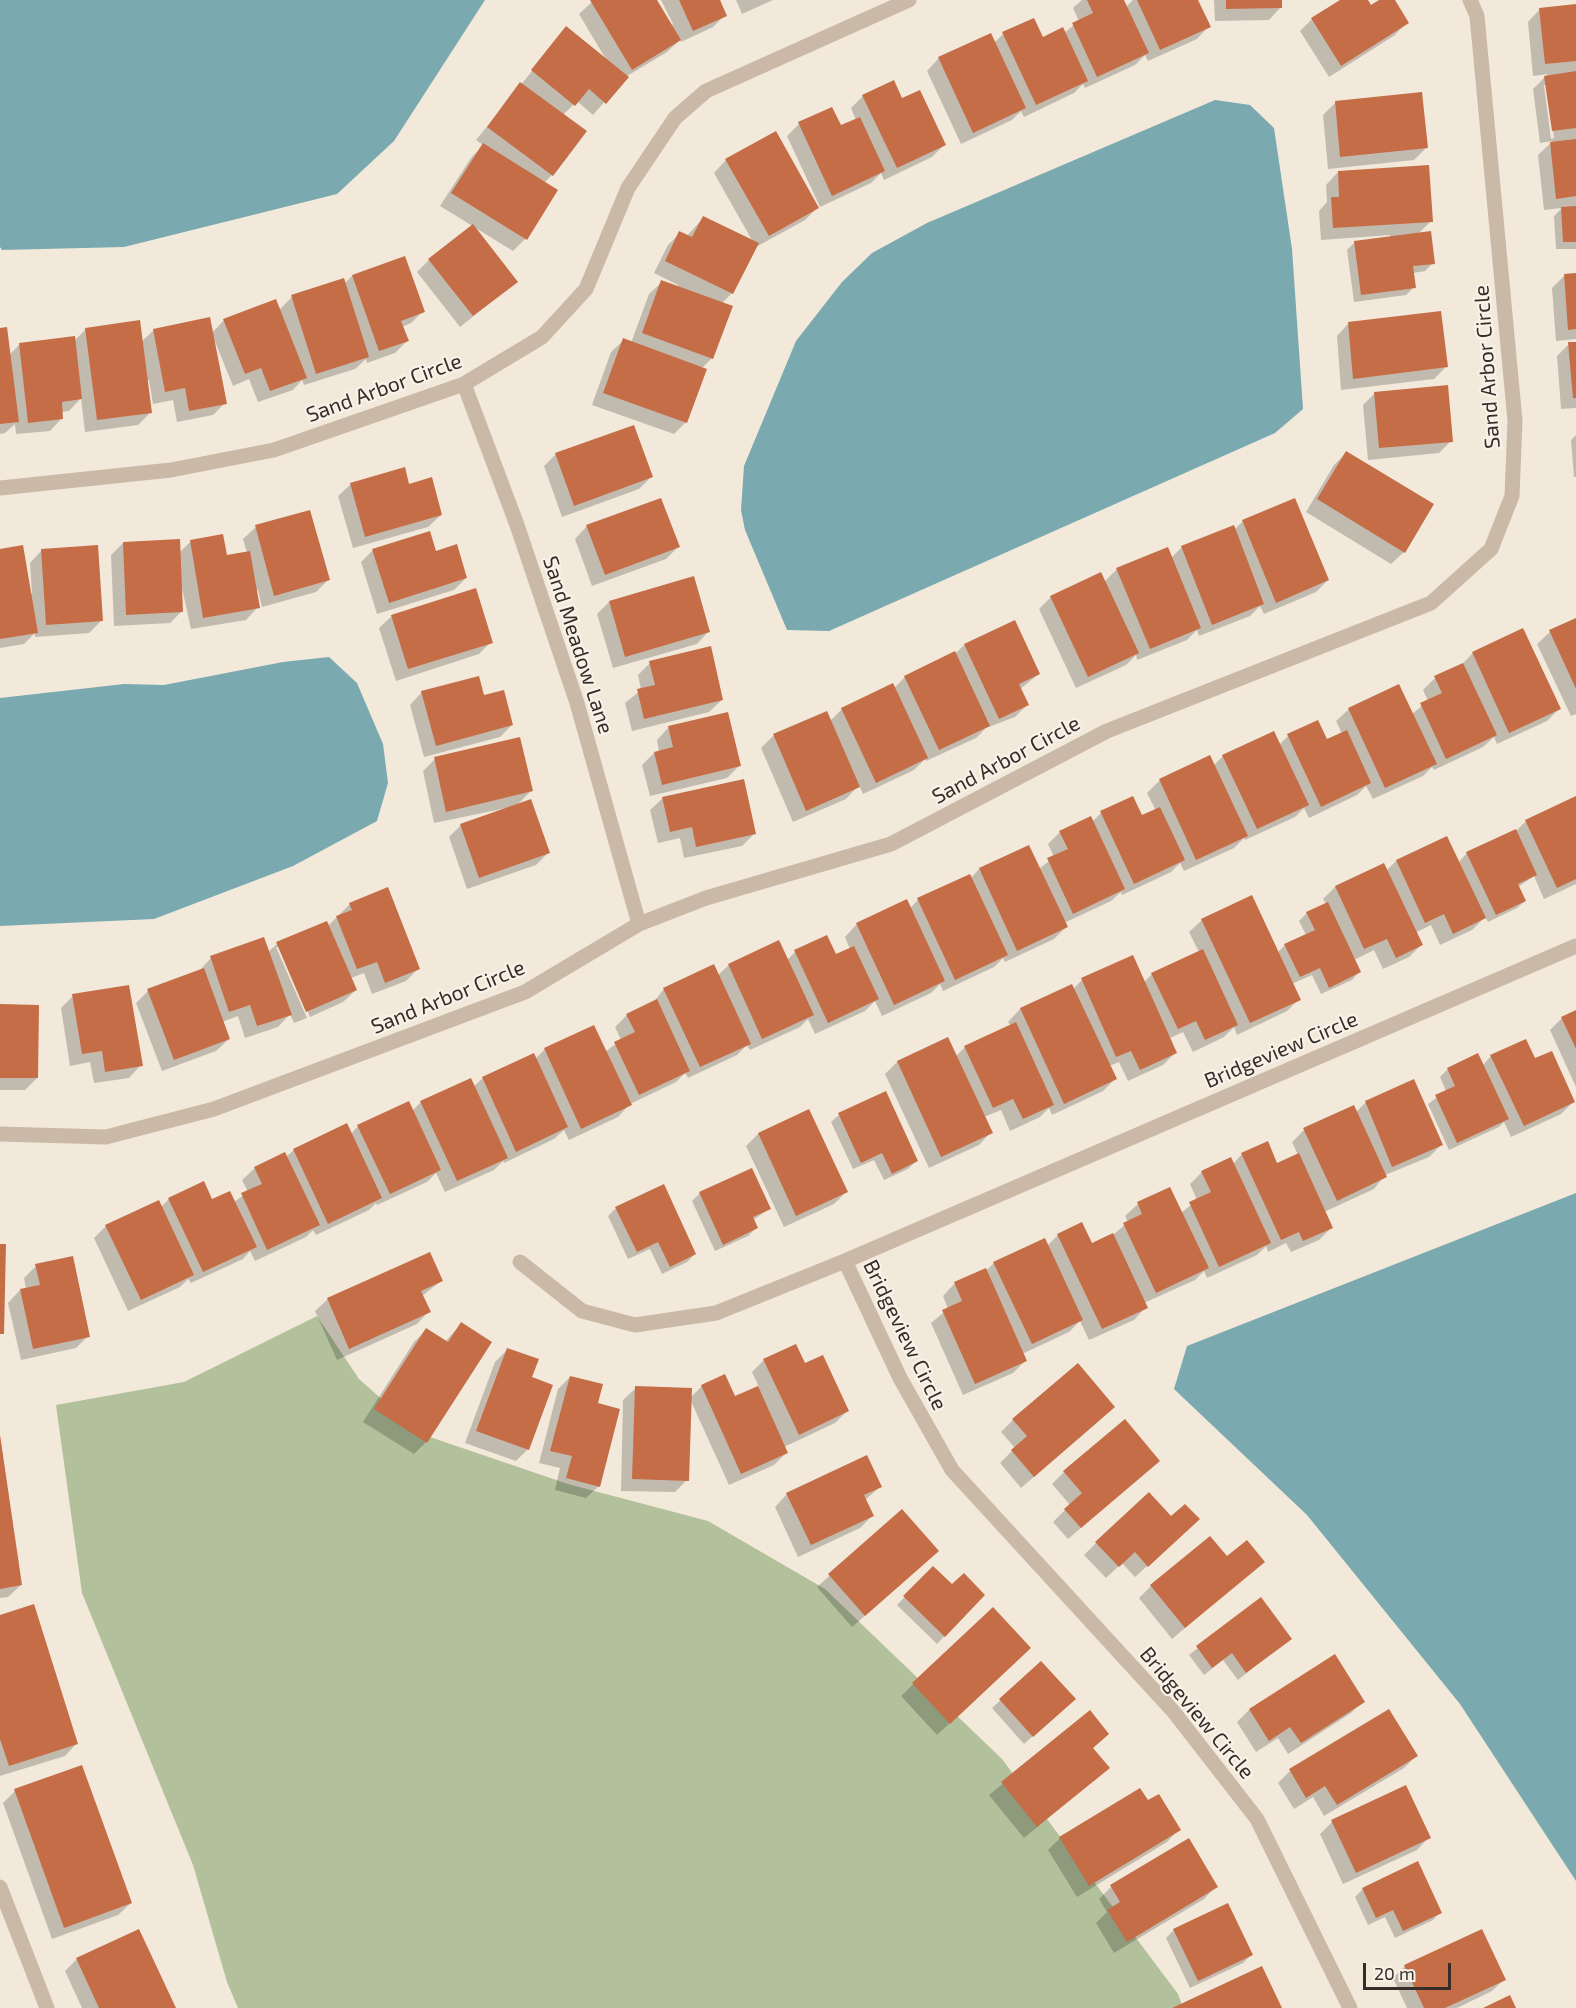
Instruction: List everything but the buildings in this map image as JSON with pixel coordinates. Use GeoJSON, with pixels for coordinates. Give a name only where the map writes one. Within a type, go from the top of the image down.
{"type":"FeatureCollection","features":[{"type":"Feature","properties":{"kind":"street","name":"Sand Arbor Circle"},"geometry":{"type":"LineString","coordinates":[[0,488],[171,470],[274,450],[464,384],[542,338],[586,289],[628,188],[675,117],[706,90],[909,0]]}},
{"type":"Feature","properties":{"kind":"street","name":"Sand Arbor Circle"},"geometry":{"type":"LineString","coordinates":[[0,1134],[106,1137],[214,1110],[525,992],[639,924],[706,898],[891,844],[1107,731],[1431,603],[1491,549],[1512,496],[1515,421],[1478,16],[1470,0]]}},
{"type":"Feature","properties":{"kind":"street","name":"Sand Meadow Lane"},"geometry":{"type":"LineString","coordinates":[[464,384],[517,525],[577,703],[639,924]]}},
{"type":"Feature","properties":{"kind":"street","name":"Bridgeview Circle"},"geometry":{"type":"LineString","coordinates":[[1350,2008],[1257,1819],[1173,1711],[952,1470],[900,1378],[845,1261],[1576,946]]}},
{"type":"Feature","properties":{"kind":"street"},"geometry":{"type":"LineString","coordinates":[[520,1262],[582,1311],[635,1325],[716,1313],[845,1261]]}},
{"type":"Feature","properties":{"kind":"street"},"geometry":{"type":"LineString","coordinates":[[0,1887],[47,2008]]}},
{"type":"Feature","properties":{"kind":"green space"},"geometry":{"type":"Polygon","coordinates":[[[317,1316],[359,1379],[421,1434],[568,1484],[708,1521],[825,1589],[1002,1759],[1178,1994],[1183,2008],[238,2008],[227,1982],[193,1865],[82,1593],[56,1405],[184,1382],[317,1316]]]}},
{"type":"Feature","properties":{"kind":"water"},"geometry":{"type":"Polygon","coordinates":[[[0,0],[485,0],[394,141],[337,194],[124,247],[2,250],[0,247],[0,0]]]}},
{"type":"Feature","properties":{"kind":"water"},"geometry":{"type":"Polygon","coordinates":[[[1215,100],[1250,105],[1274,128],[1292,249],[1303,409],[1275,433],[829,631],[787,630],[745,530],[741,510],[744,466],[796,341],[842,282],[872,253],[927,223],[1215,100]]]}},
{"type":"Feature","properties":{"kind":"water"},"geometry":{"type":"Polygon","coordinates":[[[329,657],[357,683],[383,744],[388,783],[377,821],[293,866],[154,919],[0,926],[0,698],[124,684],[164,685],[283,662],[329,657]]]}},
{"type":"Feature","properties":{"kind":"water"},"geometry":{"type":"Polygon","coordinates":[[[1576,1193],[1576,1881],[1460,1704],[1307,1515],[1174,1389],[1187,1346],[1576,1193]]]}}]}
